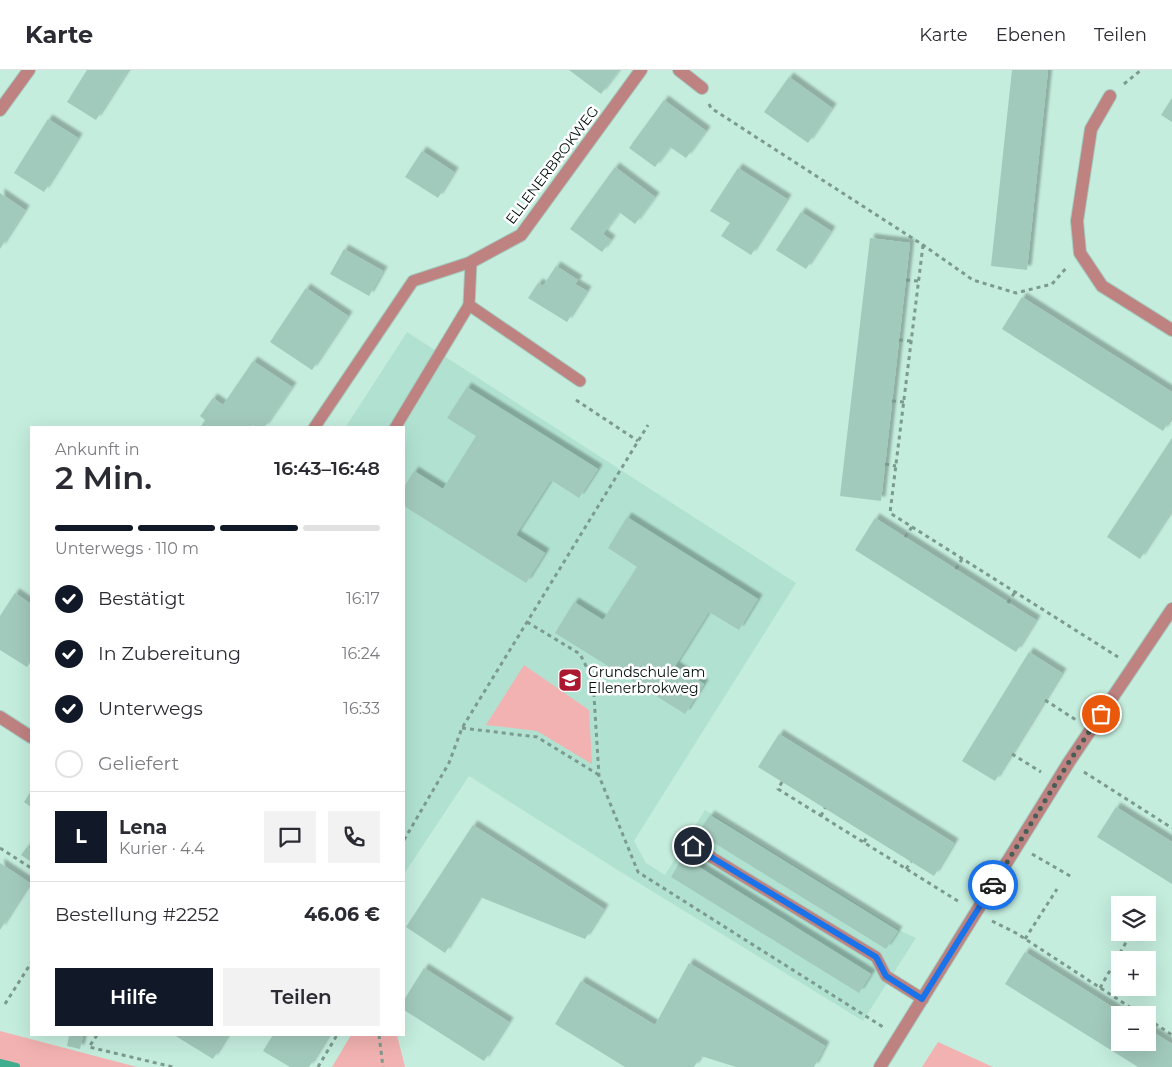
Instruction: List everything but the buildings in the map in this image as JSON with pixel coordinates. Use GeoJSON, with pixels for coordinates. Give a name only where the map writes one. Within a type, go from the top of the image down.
{"type":"FeatureCollection","features":[{"type":"Feature","properties":{"kind":"street"},"geometry":{"type":"LineString","coordinates":[[0,110],[29,70]]}},
{"type":"Feature","properties":{"kind":"street","name":"ELLENERBROKWEG"},"geometry":{"type":"LineString","coordinates":[[471,262],[521,235],[641,70]]}},
{"type":"Feature","properties":{"kind":"street"},"geometry":{"type":"LineString","coordinates":[[679,70],[702,88]]}},
{"type":"Feature","properties":{"kind":"street"},"geometry":{"type":"LineString","coordinates":[[1110,96],[1091,129],[1078,221],[1080,253],[1102,286],[1172,330]]}},
{"type":"Feature","properties":{"kind":"street"},"geometry":{"type":"LineString","coordinates":[[880,1067],[1069,762],[1172,609]]}},
{"type":"Feature","properties":{"kind":"street"},"geometry":{"type":"LineString","coordinates":[[0,717],[30,736]]}},
{"type":"Feature","properties":{"kind":"lane"},"geometry":{"type":"LineString","coordinates":[[396,426],[469,305],[471,262]]}},
{"type":"Feature","properties":{"kind":"lane","name":"ELLENERBROKWEG"},"geometry":{"type":"LineString","coordinates":[[315,426],[413,281],[471,262]]}},
{"type":"Feature","properties":{"kind":"lane"},"geometry":{"type":"LineString","coordinates":[[469,305],[580,381]]}},
{"type":"Feature","properties":{"kind":"lane"},"geometry":{"type":"LineString","coordinates":[[693,846],[876,957],[886,976],[922,999]]}},
{"type":"Feature","properties":{"kind":"path"},"geometry":{"type":"LineString","coordinates":[[702,88],[711,108],[923,245],[972,280],[1016,293],[1052,284],[1080,253]]}},
{"type":"Feature","properties":{"kind":"path"},"geometry":{"type":"LineString","coordinates":[[923,245],[890,513],[1133,666]]}},
{"type":"Feature","properties":{"kind":"path"},"geometry":{"type":"LineString","coordinates":[[906,280],[918,281]]}},
{"type":"Feature","properties":{"kind":"path"},"geometry":{"type":"LineString","coordinates":[[899,340],[911,341]]}},
{"type":"Feature","properties":{"kind":"path"},"geometry":{"type":"LineString","coordinates":[[892,401],[904,402]]}},
{"type":"Feature","properties":{"kind":"path"},"geometry":{"type":"LineString","coordinates":[[405,838],[449,763],[462,728],[648,424]]}},
{"type":"Feature","properties":{"kind":"path"},"geometry":{"type":"LineString","coordinates":[[885,464],[896,466]]}},
{"type":"Feature","properties":{"kind":"path"},"geometry":{"type":"LineString","coordinates":[[905,537],[912,527]]}},
{"type":"Feature","properties":{"kind":"path"},"geometry":{"type":"LineString","coordinates":[[956,569],[962,559]]}},
{"type":"Feature","properties":{"kind":"path"},"geometry":{"type":"LineString","coordinates":[[1008,603],[1015,592]]}},
{"type":"Feature","properties":{"kind":"path"},"geometry":{"type":"LineString","coordinates":[[1045,700],[1091,729]]}},
{"type":"Feature","properties":{"kind":"path"},"geometry":{"type":"LineString","coordinates":[[462,728],[537,737],[599,776]]}},
{"type":"Feature","properties":{"kind":"path"},"geometry":{"type":"LineString","coordinates":[[1012,754],[1057,782]]}},
{"type":"Feature","properties":{"kind":"path"},"geometry":{"type":"LineString","coordinates":[[1069,762],[1172,828]]}},
{"type":"Feature","properties":{"kind":"path"},"geometry":{"type":"LineString","coordinates":[[782,782],[778,789],[976,912],[1016,933],[1128,1006]]}},
{"type":"Feature","properties":{"kind":"path"},"geometry":{"type":"LineString","coordinates":[[821,816],[825,808]]}},
{"type":"Feature","properties":{"kind":"path"},"geometry":{"type":"LineString","coordinates":[[864,842],[868,835]]}},
{"type":"Feature","properties":{"kind":"path"},"geometry":{"type":"LineString","coordinates":[[1017,846],[1072,877]]}},
{"type":"Feature","properties":{"kind":"path"},"geometry":{"type":"LineString","coordinates":[[0,848],[30,867]]}},
{"type":"Feature","properties":{"kind":"path"},"geometry":{"type":"LineString","coordinates":[[906,869],[911,862]]}},
{"type":"Feature","properties":{"kind":"path"},"geometry":{"type":"LineString","coordinates":[[1025,939],[1057,889]]}},
{"type":"Feature","properties":{"kind":"path"},"geometry":{"type":"LineString","coordinates":[[1100,988],[1127,941]]}},
{"type":"Feature","properties":{"kind":"path"},"geometry":{"type":"LineString","coordinates":[[5,1004],[30,965]]}},
{"type":"Feature","properties":{"kind":"path"},"geometry":{"type":"LineString","coordinates":[[1156,1024],[1172,1035]]}},
{"type":"Feature","properties":{"kind":"path"},"geometry":{"type":"LineString","coordinates":[[96,1036],[89,1047],[173,1067]]}},
{"type":"Feature","properties":{"kind":"path"},"geometry":{"type":"LineString","coordinates":[[318,1067],[336,1036]]}},
{"type":"Feature","properties":{"kind":"path"},"geometry":{"type":"LineString","coordinates":[[379,1036],[383,1067]]}},
{"type":"Feature","properties":{"kind":"shaded area","name":"Grundschule am Ellenerbrokweg"},"geometry":{"type":"Polygon","coordinates":[[[407,332],[796,583],[634,841],[646,863],[665,875],[705,810],[901,931],[916,938],[863,1021],[469,776],[405,872],[405,426],[346,426],[407,332]]]}},
{"type":"Feature","properties":{"kind":"shaded area"},"geometry":{"type":"Polygon","coordinates":[[[524,665],[589,710],[592,764],[537,731],[486,725],[524,665]]]}},
{"type":"Feature","properties":{"kind":"shaded area"},"geometry":{"type":"Polygon","coordinates":[[[0,1031],[137,1067],[0,1067],[0,1031]]]}},
{"type":"Feature","properties":{"kind":"shaded area"},"geometry":{"type":"Polygon","coordinates":[[[350,1036],[397,1036],[405,1067],[332,1067],[350,1036]]]}},
{"type":"Feature","properties":{"kind":"shaded area"},"geometry":{"type":"Polygon","coordinates":[[[938,1042],[993,1067],[922,1067],[938,1042]]]}},
{"type":"Feature","properties":{"kind":"waterway"},"geometry":{"type":"LineString","coordinates":[[0,1063],[16,1067]]}},
{"type":"Feature","properties":{"kind":"way so far"},"geometry":{"type":"LineString","coordinates":[[993,885],[1101,714]]}},
{"type":"Feature","properties":{"kind":"place","name":"Grundschule am Ellenerbrokweg"},"geometry":{"type":"Point","coordinates":[570,680]}},
{"type":"Feature","properties":{"kind":"route"},"geometry":{"type":"LineString","coordinates":[[693,846],[876,957],[886,976],[922,999],[993,885]]}}]}
